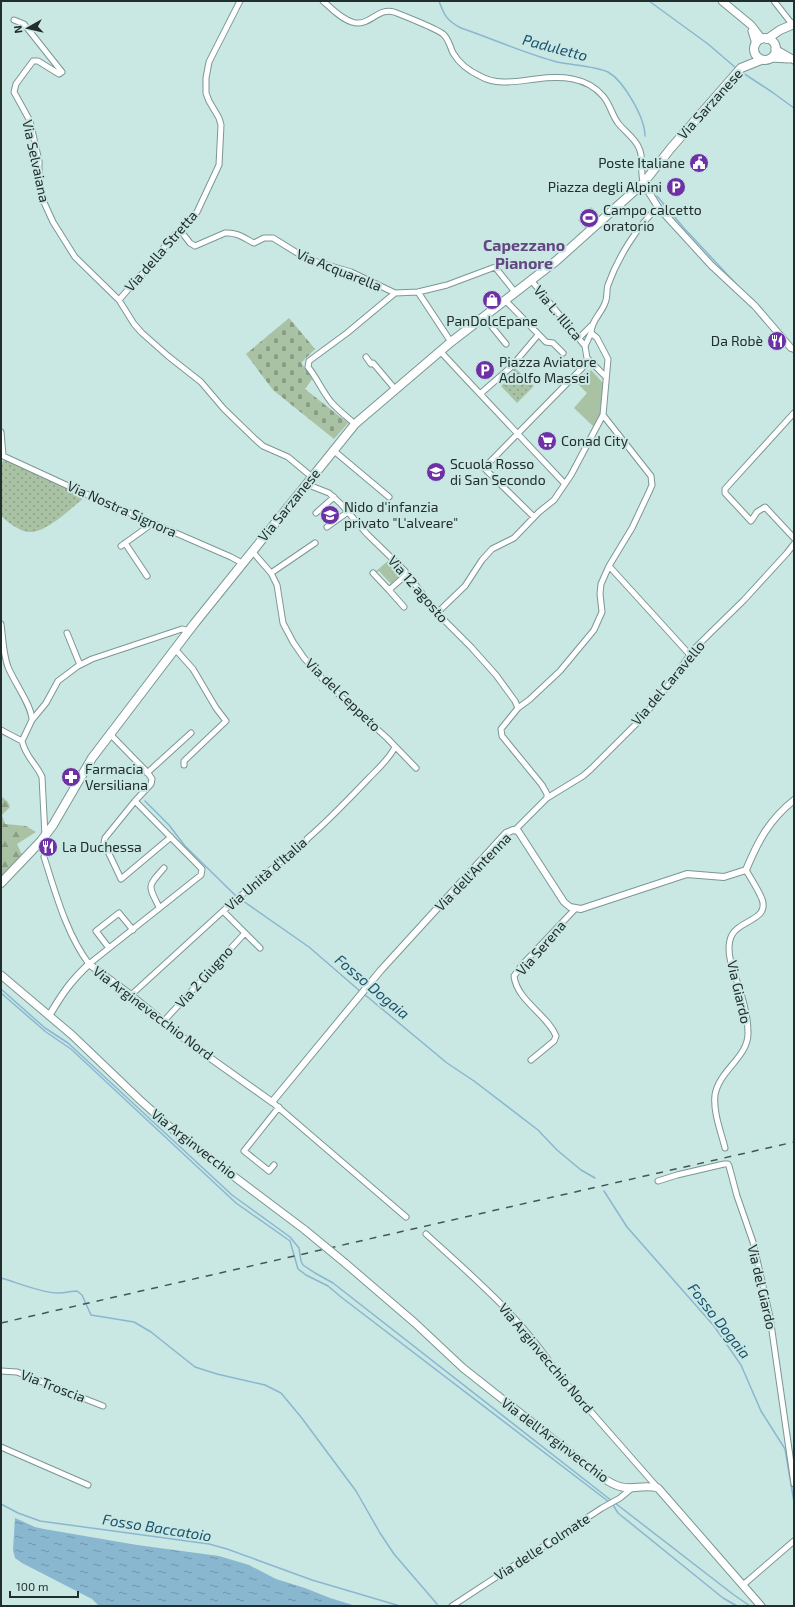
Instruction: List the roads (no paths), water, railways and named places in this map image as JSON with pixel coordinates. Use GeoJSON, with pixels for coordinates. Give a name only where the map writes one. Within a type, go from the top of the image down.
{"type":"FeatureCollection","features":[{"type":"Feature","properties":{"kind":"main road"},"geometry":{"type":"LineString","coordinates":[[722,1],[751,25],[760,44],[757,57],[761,60]]}},
{"type":"Feature","properties":{"kind":"main road"},"geometry":{"type":"LineString","coordinates":[[760,44],[780,30],[793,24]]}},
{"type":"Feature","properties":{"kind":"main road"},"geometry":{"type":"LineString","coordinates":[[771,58],[774,54],[775,39],[780,30]]}},
{"type":"Feature","properties":{"kind":"main road"},"geometry":{"type":"LineString","coordinates":[[760,44],[772,41],[775,47],[793,60]]}},
{"type":"Feature","properties":{"kind":"main road","name":"Via Sarzanese"},"geometry":{"type":"LineString","coordinates":[[1,883],[45,836],[92,758],[110,734],[242,563],[355,424],[451,342],[556,261],[644,183],[671,148],[735,74],[745,65],[760,44]]}},
{"type":"Feature","properties":{"kind":"main road"},"geometry":{"type":"LineString","coordinates":[[745,65],[771,58],[793,60]]}},
{"type":"Feature","properties":{"kind":"main road","name":"Via Arginvecchio"},"geometry":{"type":"LineString","coordinates":[[1,975],[50,1016],[179,1135],[305,1230],[345,1263]]}},
{"type":"Feature","properties":{"kind":"main road","name":"Via dell'Arginvecchio"},"geometry":{"type":"LineString","coordinates":[[345,1263],[463,1368],[509,1406],[601,1477],[622,1487],[632,1488],[642,1486],[658,1488]]}},
{"type":"Feature","properties":{"kind":"main road"},"geometry":{"type":"LineString","coordinates":[[658,1488],[761,1606]]}},
{"type":"Feature","properties":{"kind":"street","name":"Via della Stretta"},"geometry":{"type":"LineString","coordinates":[[119,300],[150,266],[168,242],[197,212],[220,165],[221,125],[220,118],[209,101],[206,93],[207,72],[209,62],[240,1]]}},
{"type":"Feature","properties":{"kind":"street"},"geometry":{"type":"LineString","coordinates":[[323,1],[343,18],[351,22],[365,22],[385,11],[394,12],[436,30],[444,34],[453,53],[464,67],[480,77],[491,81],[509,82],[550,77],[576,79],[587,84],[603,96],[615,119],[639,148],[644,183],[658,207],[711,265],[755,306],[793,350]]}},
{"type":"Feature","properties":{"kind":"street"},"geometry":{"type":"LineString","coordinates":[[774,1],[793,24]]}},
{"type":"Feature","properties":{"kind":"street","name":"Via Selvaiana"},"geometry":{"type":"LineString","coordinates":[[14,20],[24,24],[62,72],[59,74],[37,61],[33,61],[19,80],[15,89],[15,95],[30,121],[39,161],[41,194],[53,222],[75,257],[119,300]]}},
{"type":"Feature","properties":{"kind":"street"},"geometry":{"type":"LineString","coordinates":[[577,336],[580,337],[592,326],[606,302],[607,288],[621,257],[639,230],[658,207]]}},
{"type":"Feature","properties":{"kind":"street","name":"Via Acquarella"},"geometry":{"type":"LineString","coordinates":[[180,230],[190,243],[195,246],[225,233],[242,236],[254,242],[264,238],[273,238],[307,260],[351,272],[395,293],[418,292],[447,285],[495,267],[515,292]]}},
{"type":"Feature","properties":{"kind":"street","name":"Via L. Illica"},"geometry":{"type":"LineString","coordinates":[[531,280],[586,346]]}},
{"type":"Feature","properties":{"kind":"street"},"geometry":{"type":"LineString","coordinates":[[418,292],[451,342]]}},
{"type":"Feature","properties":{"kind":"street","name":"Via Acquarella"},"geometry":{"type":"LineString","coordinates":[[355,424],[331,402],[318,380],[308,367],[308,364],[311,359],[347,333],[395,293]]}},
{"type":"Feature","properties":{"kind":"street"},"geometry":{"type":"LineString","coordinates":[[119,300],[142,333],[201,382],[224,409],[256,440],[263,446],[288,457],[312,477]]}},
{"type":"Feature","properties":{"kind":"street"},"geometry":{"type":"LineString","coordinates":[[505,300],[538,335],[546,342],[553,343],[563,352]]}},
{"type":"Feature","properties":{"kind":"street"},"geometry":{"type":"LineString","coordinates":[[484,317],[506,344]]}},
{"type":"Feature","properties":{"kind":"street"},"geometry":{"type":"LineString","coordinates":[[534,517],[484,468],[585,365],[587,358],[586,346],[592,326]]}},
{"type":"Feature","properties":{"kind":"street"},"geometry":{"type":"LineString","coordinates":[[437,613],[465,586],[482,560],[492,549],[514,538],[534,517],[554,500],[587,448],[603,415],[608,359],[597,338],[591,333]]}},
{"type":"Feature","properties":{"kind":"street"},"geometry":{"type":"LineString","coordinates":[[480,394],[511,366],[538,335]]}},
{"type":"Feature","properties":{"kind":"street"},"geometry":{"type":"LineString","coordinates":[[440,351],[565,484]]}},
{"type":"Feature","properties":{"kind":"street"},"geometry":{"type":"LineString","coordinates":[[366,357],[395,389]]}},
{"type":"Feature","properties":{"kind":"street"},"geometry":{"type":"LineString","coordinates":[[587,358],[606,377]]}},
{"type":"Feature","properties":{"kind":"street"},"geometry":{"type":"LineString","coordinates":[[794,413],[725,489],[725,493],[751,521],[757,512],[765,507],[794,538]]}},
{"type":"Feature","properties":{"kind":"street"},"geometry":{"type":"LineString","coordinates":[[547,798],[547,794],[542,785],[502,736],[501,729],[518,708],[553,679],[594,630],[602,612],[600,587],[609,566],[632,528],[652,485],[651,476],[603,415]]}},
{"type":"Feature","properties":{"kind":"street"},"geometry":{"type":"LineString","coordinates":[[2,432],[2,456]]}},
{"type":"Feature","properties":{"kind":"street"},"geometry":{"type":"LineString","coordinates":[[333,450],[389,497]]}},
{"type":"Feature","properties":{"kind":"street","name":"Via Nostra Signora"},"geometry":{"type":"LineString","coordinates":[[2,456],[76,490],[231,556],[242,563]]}},
{"type":"Feature","properties":{"kind":"street","name":"Via 12 agosto"},"geometry":{"type":"LineString","coordinates":[[306,484],[325,491],[334,497],[407,574],[437,613],[496,674],[515,701],[518,708]]}},
{"type":"Feature","properties":{"kind":"street"},"geometry":{"type":"LineString","coordinates":[[318,513],[334,497]]}},
{"type":"Feature","properties":{"kind":"street"},"geometry":{"type":"LineString","coordinates":[[327,528],[348,512]]}},
{"type":"Feature","properties":{"kind":"street"},"geometry":{"type":"LineString","coordinates":[[147,576],[123,544],[153,523]]}},
{"type":"Feature","properties":{"kind":"street"},"geometry":{"type":"LineString","coordinates":[[271,573],[314,542]]}},
{"type":"Feature","properties":{"kind":"street","name":"Via del Caravello"},"geometry":{"type":"LineString","coordinates":[[516,830],[547,798],[583,776],[591,769],[643,717],[694,649],[744,600],[788,553],[794,544]]}},
{"type":"Feature","properties":{"kind":"street","name":"Via del Ceppeto"},"geometry":{"type":"LineString","coordinates":[[252,551],[271,573],[279,595],[283,623],[293,642],[304,658],[326,683],[387,738],[416,768]]}},
{"type":"Feature","properties":{"kind":"street"},"geometry":{"type":"LineString","coordinates":[[609,566],[690,655]]}},
{"type":"Feature","properties":{"kind":"street"},"geometry":{"type":"LineString","coordinates":[[373,573],[404,608]]}},
{"type":"Feature","properties":{"kind":"street"},"geometry":{"type":"LineString","coordinates":[[389,590],[407,574]]}},
{"type":"Feature","properties":{"kind":"street"},"geometry":{"type":"LineString","coordinates":[[1,624],[3,661],[27,705],[32,716],[32,720]]}},
{"type":"Feature","properties":{"kind":"street"},"geometry":{"type":"LineString","coordinates":[[45,836],[42,777],[26,754],[22,741],[32,720],[50,697],[58,681],[80,665],[92,659],[176,631],[184,629],[189,631]]}},
{"type":"Feature","properties":{"kind":"street"},"geometry":{"type":"LineString","coordinates":[[67,633],[80,665]]}},
{"type":"Feature","properties":{"kind":"street"},"geometry":{"type":"LineString","coordinates":[[175,649],[193,669],[216,708],[226,721],[184,761],[184,765]]}},
{"type":"Feature","properties":{"kind":"street"},"geometry":{"type":"LineString","coordinates":[[1,730],[22,741]]}},
{"type":"Feature","properties":{"kind":"street"},"geometry":{"type":"LineString","coordinates":[[147,773],[191,733]]}},
{"type":"Feature","properties":{"kind":"street"},"geometry":{"type":"LineString","coordinates":[[110,734],[147,773],[152,781],[105,838],[104,844],[121,879],[171,837]]}},
{"type":"Feature","properties":{"kind":"street","name":"Via Unità d'Italia"},"geometry":{"type":"LineString","coordinates":[[131,995],[223,911],[281,861],[305,843],[307,839],[329,820],[392,753],[395,747]]}},
{"type":"Feature","properties":{"kind":"street"},"geometry":{"type":"LineString","coordinates":[[575,909],[595,905],[687,874],[724,877],[746,870],[761,837],[770,823],[783,808],[794,800]]}},
{"type":"Feature","properties":{"kind":"street"},"geometry":{"type":"LineString","coordinates":[[50,1016],[58,999],[66,988],[90,964],[201,875],[202,869],[135,801]]}},
{"type":"Feature","properties":{"kind":"street","name":"Via dell'Antenna"},"geometry":{"type":"LineString","coordinates":[[272,1102],[381,970],[506,833],[516,830],[564,902],[575,909]]}},
{"type":"Feature","properties":{"kind":"street","name":"Via Arginevecchio Nord"},"geometry":{"type":"LineString","coordinates":[[44,857],[61,908],[75,942],[90,964],[131,995],[192,1045],[272,1102]]}},
{"type":"Feature","properties":{"kind":"street"},"geometry":{"type":"LineString","coordinates":[[159,908],[150,887],[151,882],[164,868]]}},
{"type":"Feature","properties":{"kind":"street","name":"Via Giardo"},"geometry":{"type":"LineString","coordinates":[[725,1148],[718,1119],[715,1095],[720,1080],[744,1050],[748,1041],[741,992],[730,957],[730,940],[732,934],[739,926],[759,916],[763,912],[762,899],[746,870]]}},
{"type":"Feature","properties":{"kind":"street","name":"Via Serena"},"geometry":{"type":"LineString","coordinates":[[531,1060],[554,1042],[556,1036],[519,991],[516,986],[514,976],[522,965],[575,909]]}},
{"type":"Feature","properties":{"kind":"street","name":"Via 2 Giugno"},"geometry":{"type":"LineString","coordinates":[[223,911],[260,948]]}},
{"type":"Feature","properties":{"kind":"street"},"geometry":{"type":"LineString","coordinates":[[109,948],[96,931],[119,914],[133,930]]}},
{"type":"Feature","properties":{"kind":"street","name":"Via 2 Giugno"},"geometry":{"type":"LineString","coordinates":[[163,1022],[245,933]]}},
{"type":"Feature","properties":{"kind":"street"},"geometry":{"type":"LineString","coordinates":[[272,1102],[406,1217]]}},
{"type":"Feature","properties":{"kind":"street"},"geometry":{"type":"LineString","coordinates":[[274,1165],[269,1171],[244,1151],[279,1107]]}},
{"type":"Feature","properties":{"kind":"street","name":"Via del Giardo"},"geometry":{"type":"LineString","coordinates":[[658,1181],[724,1164],[728,1164],[729,1166],[737,1196],[753,1242],[770,1317],[794,1484]]}},
{"type":"Feature","properties":{"kind":"street","name":"Via Arginvecchio Nord"},"geometry":{"type":"LineString","coordinates":[[426,1234],[498,1300],[530,1335],[557,1373],[658,1488]]}},
{"type":"Feature","properties":{"kind":"street","name":"Via Troscia"},"geometry":{"type":"LineString","coordinates":[[1,1370],[17,1372],[103,1406]]}},
{"type":"Feature","properties":{"kind":"street"},"geometry":{"type":"LineString","coordinates":[[1,1447],[88,1485]]}},
{"type":"Feature","properties":{"kind":"street","name":"Via delle Colmate"},"geometry":{"type":"LineString","coordinates":[[452,1606],[602,1508],[620,1498],[632,1488]]}},
{"type":"Feature","properties":{"kind":"street"},"geometry":{"type":"LineString","coordinates":[[743,1585],[794,1541]]}},
{"type":"Feature","properties":{"kind":"water"},"geometry":{"type":"Polygon","coordinates":[[[15,1518],[35,1527],[44,1529],[137,1545],[219,1556],[249,1565],[276,1579],[356,1606],[99,1606],[92,1599],[15,1558],[13,1550],[15,1518]]]}},
{"type":"Feature","properties":{"kind":"waterway","name":"Paduletto"},"geometry":{"type":"LineString","coordinates":[[439,1],[447,17],[452,23],[461,28],[557,62],[597,68],[608,72],[621,83],[638,110],[645,136]]}},
{"type":"Feature","properties":{"kind":"waterway"},"geometry":{"type":"LineString","coordinates":[[649,1],[708,44],[736,68]]}},
{"type":"Feature","properties":{"kind":"waterway"},"geometry":{"type":"LineString","coordinates":[[743,73],[794,108]]}},
{"type":"Feature","properties":{"kind":"waterway"},"geometry":{"type":"LineString","coordinates":[[657,196],[683,227],[737,285]]}},
{"type":"Feature","properties":{"kind":"waterway"},"geometry":{"type":"LineString","coordinates":[[759,306],[774,324]]}},
{"type":"Feature","properties":{"kind":"waterway","name":"Fosso Dogaia"},"geometry":{"type":"LineString","coordinates":[[145,801],[169,825],[185,846],[236,896],[309,947],[361,992]]}},
{"type":"Feature","properties":{"kind":"waterway"},"geometry":{"type":"LineString","coordinates":[[1,989],[45,1028],[68,1043],[232,1195],[290,1237],[299,1248],[303,1265],[333,1283],[612,1501]]}},
{"type":"Feature","properties":{"kind":"waterway"},"geometry":{"type":"LineString","coordinates":[[1,993],[46,1032],[71,1049],[236,1203],[290,1241],[298,1269],[306,1275],[328,1286],[613,1505],[618,1513],[723,1598],[737,1606]]}},
{"type":"Feature","properties":{"kind":"waterway","name":"Fosso Dogaia"},"geometry":{"type":"LineString","coordinates":[[364,994],[447,1063],[474,1081],[538,1130],[557,1150],[581,1170],[595,1178]]}},
{"type":"Feature","properties":{"kind":"waterway","name":"Fosso Dogaia"},"geometry":{"type":"LineString","coordinates":[[604,1191],[627,1227],[714,1326],[741,1365],[761,1411],[785,1449],[794,1502]]}},
{"type":"Feature","properties":{"kind":"waterway"},"geometry":{"type":"LineString","coordinates":[[1,1278],[46,1292],[59,1293],[77,1291],[82,1295],[91,1315],[134,1322],[151,1332],[195,1367],[217,1374],[265,1385],[281,1393],[301,1417],[356,1491],[394,1554],[437,1604]]}},
{"type":"Feature","properties":{"kind":"waterway"},"geometry":{"type":"LineString","coordinates":[[615,1503],[750,1606]]}},
{"type":"Feature","properties":{"kind":"waterway","name":"Fosso Baccatoio"},"geometry":{"type":"LineString","coordinates":[[1,1504],[18,1513],[40,1521],[209,1544],[227,1549],[312,1580],[400,1606]]}},
{"type":"Feature","properties":{"kind":"railway"},"geometry":{"type":"LineString","coordinates":[[1,1323],[794,1142]]}},
{"type":"Feature","properties":{"kind":"place","name":"Poste Italiane"},"geometry":{"type":"Point","coordinates":[699,163]}},
{"type":"Feature","properties":{"kind":"place","name":"Piazza degli Alpini"},"geometry":{"type":"Point","coordinates":[676,187]}},
{"type":"Feature","properties":{"kind":"place","name":"Campo calcetto oratorio"},"geometry":{"type":"Point","coordinates":[589,218]}},
{"type":"Feature","properties":{"kind":"place","name":"PanDolcEpane"},"geometry":{"type":"Point","coordinates":[492,300]}},
{"type":"Feature","properties":{"kind":"place","name":"Da Robè"},"geometry":{"type":"Point","coordinates":[777,341]}},
{"type":"Feature","properties":{"kind":"place","name":"Piazza Aviatore Adolfo Massei"},"geometry":{"type":"Point","coordinates":[485,370]}},
{"type":"Feature","properties":{"kind":"place","name":"Conad City"},"geometry":{"type":"Point","coordinates":[547,441]}},
{"type":"Feature","properties":{"kind":"place","name":"Scuola Rosso di San Secondo"},"geometry":{"type":"Point","coordinates":[436,472]}},
{"type":"Feature","properties":{"kind":"place","name":"Nido d'infanzia privato \"L'alveare\""},"geometry":{"type":"Point","coordinates":[330,515]}},
{"type":"Feature","properties":{"kind":"place","name":"Farmacia Versiliana"},"geometry":{"type":"Point","coordinates":[71,777]}},
{"type":"Feature","properties":{"kind":"place","name":"La Duchessa"},"geometry":{"type":"Point","coordinates":[48,847]}},
{"type":"Feature","properties":{"kind":"district","name":"Capezzano Pianore"},"geometry":{"type":"Point","coordinates":[524,254]}}]}
